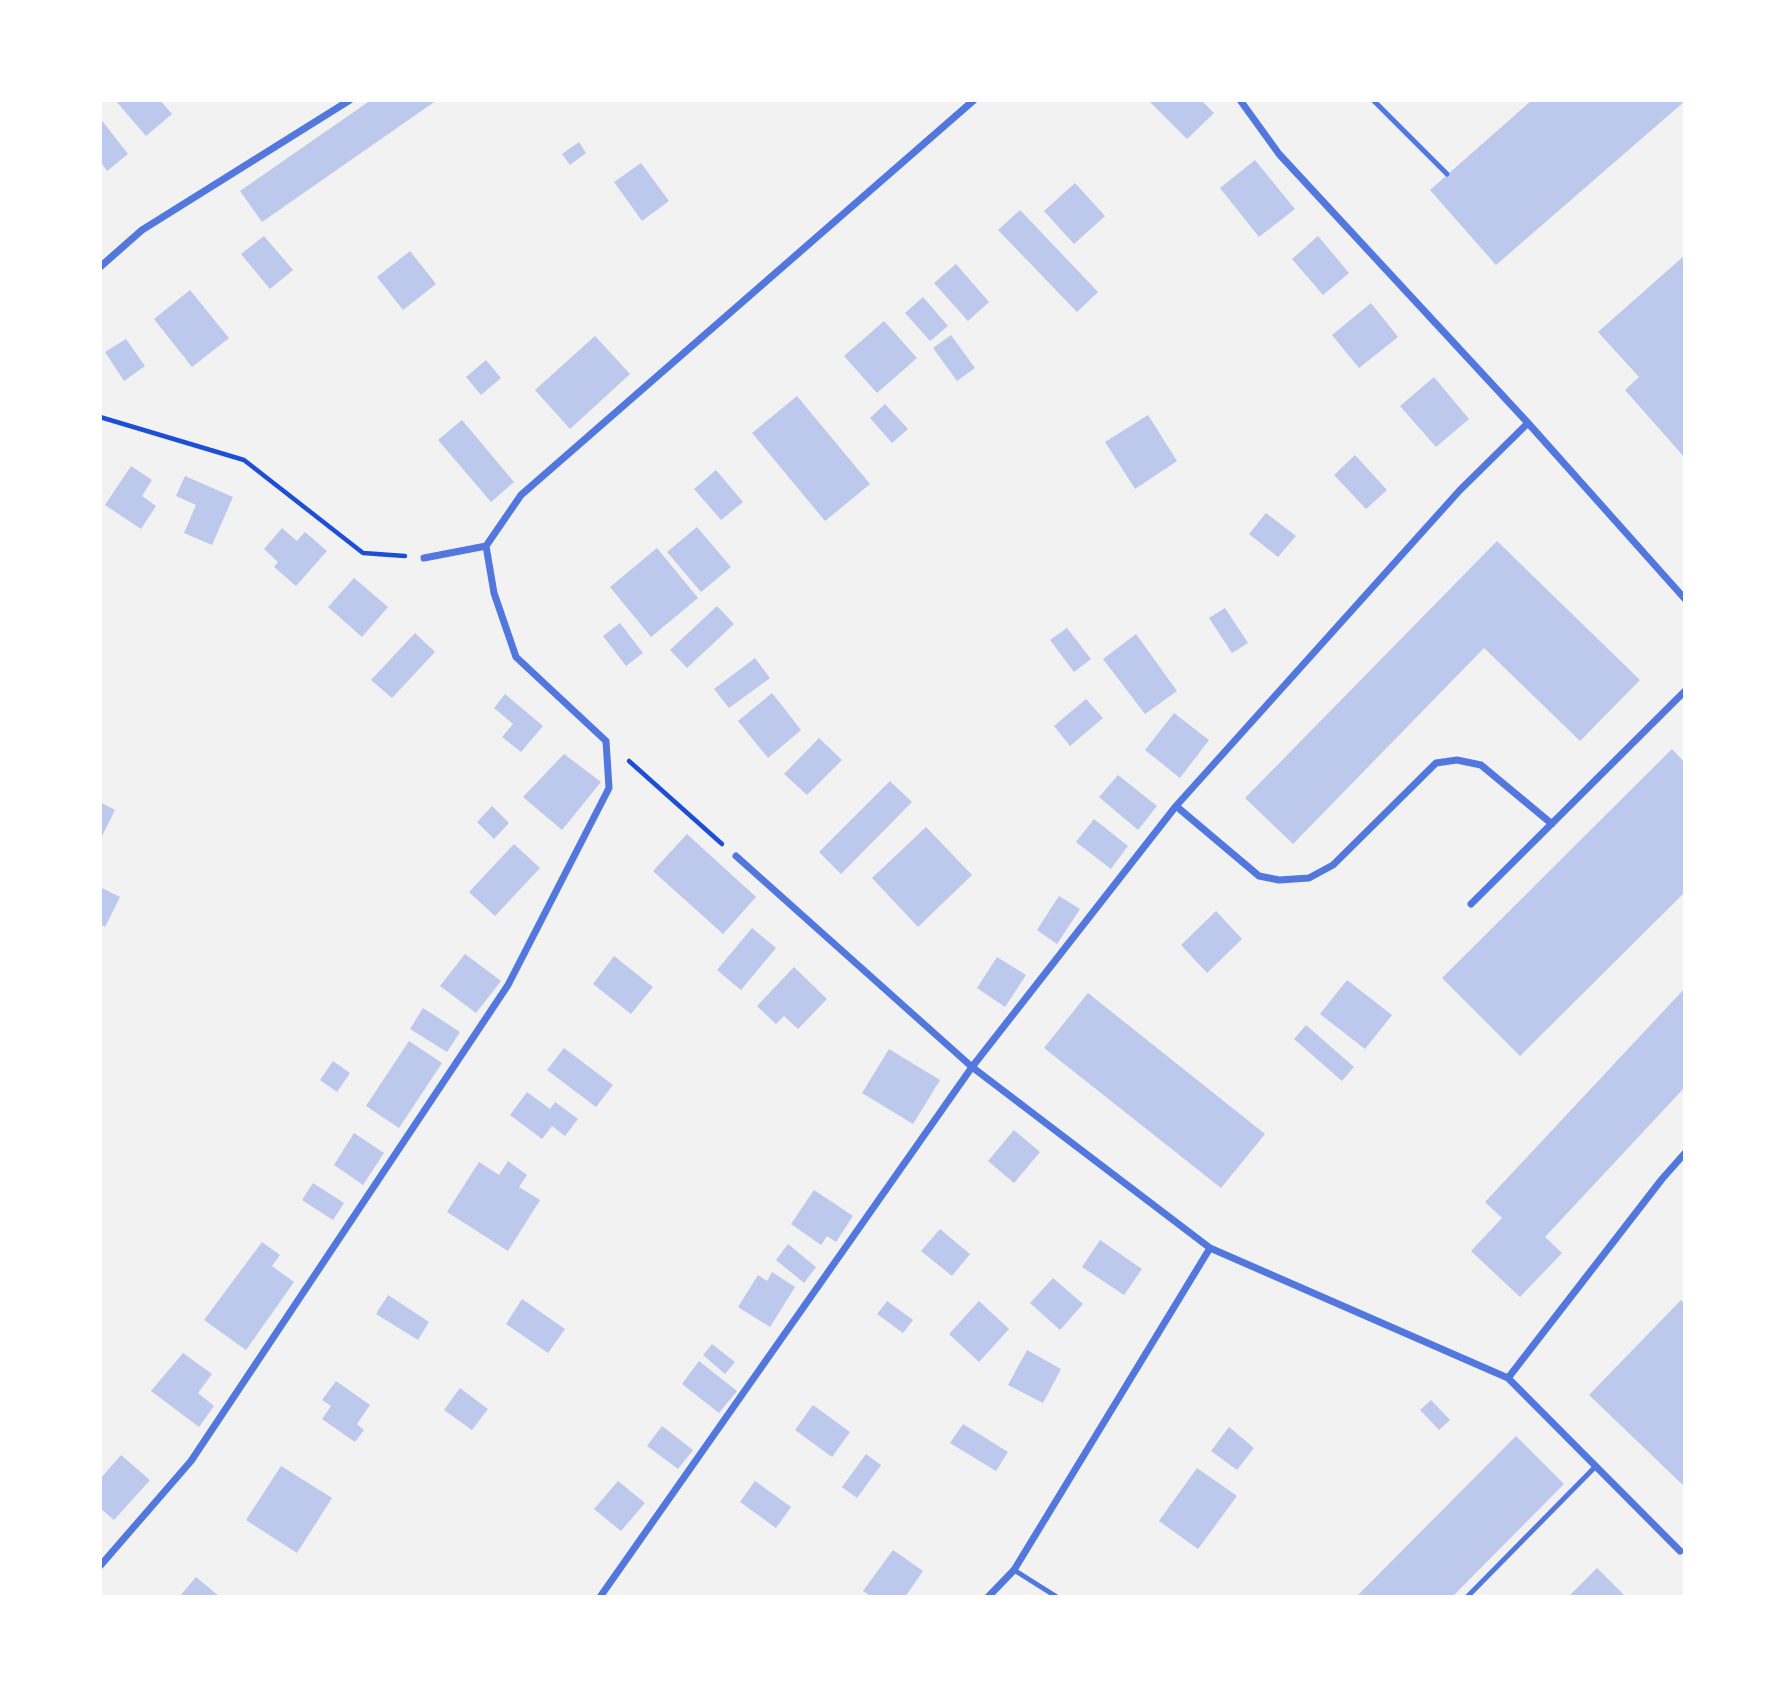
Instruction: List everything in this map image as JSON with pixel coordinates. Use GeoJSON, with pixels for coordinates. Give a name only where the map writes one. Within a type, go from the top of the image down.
{"type":"FeatureCollection","features":[{"type":"Feature","properties":{"kind":"street"},"geometry":{"type":"LineString","coordinates":[[100,267],[142,230],[350,100]]}},
{"type":"Feature","properties":{"kind":"street"},"geometry":{"type":"LineString","coordinates":[[424,558],[486,545],[521,495],[974,100]]}},
{"type":"Feature","properties":{"kind":"street"},"geometry":{"type":"LineString","coordinates":[[1240,100],[1279,154],[1528,422],[1685,599]]}},
{"type":"Feature","properties":{"kind":"street"},"geometry":{"type":"LineString","coordinates":[[600,1597],[972,1067],[1176,806],[1460,490],[1528,422]]}},
{"type":"Feature","properties":{"kind":"street"},"geometry":{"type":"LineString","coordinates":[[100,1566],[191,1461],[508,985],[609,788],[606,741],[516,657],[494,593],[486,545]]}},
{"type":"Feature","properties":{"kind":"street"},"geometry":{"type":"LineString","coordinates":[[1471,905],[1685,691]]}},
{"type":"Feature","properties":{"kind":"street"},"geometry":{"type":"LineString","coordinates":[[1176,806],[1259,876],[1279,880],[1309,878],[1333,865],[1436,763],[1457,760],[1482,765],[1552,824]]}},
{"type":"Feature","properties":{"kind":"street"},"geometry":{"type":"LineString","coordinates":[[736,856],[972,1067],[1210,1248],[1508,1378],[1680,1551]]}},
{"type":"Feature","properties":{"kind":"street"},"geometry":{"type":"LineString","coordinates":[[1508,1378],[1661,1179],[1685,1153]]}},
{"type":"Feature","properties":{"kind":"street"},"geometry":{"type":"LineString","coordinates":[[988,1597],[1014,1570],[1210,1248]]}},
{"type":"Feature","properties":{"kind":"lane"},"geometry":{"type":"LineString","coordinates":[[1373,100],[1447,174]]}},
{"type":"Feature","properties":{"kind":"lane"},"geometry":{"type":"LineString","coordinates":[[1467,1597],[1596,1466]]}},
{"type":"Feature","properties":{"kind":"lane"},"geometry":{"type":"LineString","coordinates":[[1014,1570],[1057,1597]]}},
{"type":"Feature","properties":{"kind":"path"},"geometry":{"type":"LineString","coordinates":[[100,417],[244,460],[363,553],[424,558]]}},
{"type":"Feature","properties":{"kind":"path"},"geometry":{"type":"LineString","coordinates":[[606,741],[736,856]]}},
{"type":"Feature","properties":{"kind":"building"},"geometry":{"type":"Polygon","coordinates":[[[115,100],[160,100],[172,114],[146,136],[115,100]]]}},
{"type":"Feature","properties":{"kind":"building"},"geometry":{"type":"Polygon","coordinates":[[[371,100],[437,100],[262,222],[240,191],[371,100]]]}},
{"type":"Feature","properties":{"kind":"building"},"geometry":{"type":"Polygon","coordinates":[[[1148,100],[1201,100],[1214,113],[1187,139],[1148,100]]]}},
{"type":"Feature","properties":{"kind":"building"},"geometry":{"type":"Polygon","coordinates":[[[1532,100],[1685,101],[1496,265],[1430,190],[1532,100]]]}},
{"type":"Feature","properties":{"kind":"building"},"geometry":{"type":"Polygon","coordinates":[[[100,118],[128,154],[107,171],[100,161],[100,118]]]}},
{"type":"Feature","properties":{"kind":"building"},"geometry":{"type":"Polygon","coordinates":[[[579,142],[586,153],[570,165],[562,154],[579,142]]]}},
{"type":"Feature","properties":{"kind":"building"},"geometry":{"type":"Polygon","coordinates":[[[1255,160],[1295,209],[1259,237],[1220,188],[1255,160]]]}},
{"type":"Feature","properties":{"kind":"building"},"geometry":{"type":"Polygon","coordinates":[[[641,163],[669,201],[642,221],[614,182],[641,163]]]}},
{"type":"Feature","properties":{"kind":"building"},"geometry":{"type":"Polygon","coordinates":[[[1075,183],[1105,216],[1074,244],[1044,211],[1075,183]]]}},
{"type":"Feature","properties":{"kind":"building"},"geometry":{"type":"Polygon","coordinates":[[[1020,210],[1098,292],[1077,312],[998,230],[1020,210]]]}},
{"type":"Feature","properties":{"kind":"building"},"geometry":{"type":"Polygon","coordinates":[[[264,236],[293,270],[270,289],[241,254],[264,236]]]}},
{"type":"Feature","properties":{"kind":"building"},"geometry":{"type":"Polygon","coordinates":[[[1318,236],[1349,273],[1323,295],[1292,259],[1318,236]]]}},
{"type":"Feature","properties":{"kind":"building"},"geometry":{"type":"Polygon","coordinates":[[[410,251],[436,284],[403,310],[377,277],[410,251]]]}},
{"type":"Feature","properties":{"kind":"building"},"geometry":{"type":"Polygon","coordinates":[[[1685,255],[1685,458],[1625,390],[1639,377],[1598,332],[1685,255]]]}},
{"type":"Feature","properties":{"kind":"building"},"geometry":{"type":"Polygon","coordinates":[[[956,264],[989,302],[968,321],[934,283],[956,264]]]}},
{"type":"Feature","properties":{"kind":"building"},"geometry":{"type":"Polygon","coordinates":[[[190,290],[229,338],[192,367],[154,319],[190,290]]]}},
{"type":"Feature","properties":{"kind":"building"},"geometry":{"type":"Polygon","coordinates":[[[923,297],[948,326],[930,341],[905,313],[923,297]]]}},
{"type":"Feature","properties":{"kind":"building"},"geometry":{"type":"Polygon","coordinates":[[[1371,303],[1398,337],[1359,368],[1332,335],[1371,303]]]}},
{"type":"Feature","properties":{"kind":"building"},"geometry":{"type":"Polygon","coordinates":[[[884,321],[917,358],[877,393],[844,356],[884,321]]]}},
{"type":"Feature","properties":{"kind":"building"},"geometry":{"type":"Polygon","coordinates":[[[951,335],[975,368],[957,381],[933,348],[951,335]]]}},
{"type":"Feature","properties":{"kind":"building"},"geometry":{"type":"Polygon","coordinates":[[[595,336],[630,374],[570,429],[535,390],[595,336]]]}},
{"type":"Feature","properties":{"kind":"building"},"geometry":{"type":"Polygon","coordinates":[[[126,339],[145,366],[124,381],[105,352],[126,339]]]}},
{"type":"Feature","properties":{"kind":"building"},"geometry":{"type":"Polygon","coordinates":[[[486,360],[501,378],[481,395],[466,377],[486,360]]]}},
{"type":"Feature","properties":{"kind":"building"},"geometry":{"type":"Polygon","coordinates":[[[1434,377],[1469,419],[1436,447],[1400,406],[1434,377]]]}},
{"type":"Feature","properties":{"kind":"building"},"geometry":{"type":"Polygon","coordinates":[[[797,396],[870,484],[825,521],[752,433],[797,396]]]}},
{"type":"Feature","properties":{"kind":"building"},"geometry":{"type":"Polygon","coordinates":[[[885,404],[908,429],[892,443],[870,418],[885,404]]]}},
{"type":"Feature","properties":{"kind":"building"},"geometry":{"type":"Polygon","coordinates":[[[1148,415],[1177,461],[1135,489],[1105,442],[1148,415]]]}},
{"type":"Feature","properties":{"kind":"building"},"geometry":{"type":"Polygon","coordinates":[[[462,420],[514,482],[491,502],[438,440],[462,420]]]}},
{"type":"Feature","properties":{"kind":"building"},"geometry":{"type":"Polygon","coordinates":[[[1355,455],[1387,490],[1366,509],[1334,475],[1355,455]]]}},
{"type":"Feature","properties":{"kind":"building"},"geometry":{"type":"Polygon","coordinates":[[[131,466],[152,480],[142,496],[156,506],[141,529],[105,505],[131,466]]]}},
{"type":"Feature","properties":{"kind":"building"},"geometry":{"type":"Polygon","coordinates":[[[716,470],[743,502],[721,520],[694,489],[716,470]]]}},
{"type":"Feature","properties":{"kind":"building"},"geometry":{"type":"Polygon","coordinates":[[[185,476],[233,497],[212,545],[184,533],[196,505],[176,496],[185,476]]]}},
{"type":"Feature","properties":{"kind":"building"},"geometry":{"type":"Polygon","coordinates":[[[1266,513],[1296,536],[1278,557],[1249,534],[1266,513]]]}},
{"type":"Feature","properties":{"kind":"building"},"geometry":{"type":"Polygon","coordinates":[[[697,527],[731,567],[701,592],[667,552],[697,527]]]}},
{"type":"Feature","properties":{"kind":"building"},"geometry":{"type":"Polygon","coordinates":[[[282,528],[297,541],[305,532],[327,551],[296,586],[274,567],[278,562],[264,549],[282,528]]]}},
{"type":"Feature","properties":{"kind":"building"},"geometry":{"type":"Polygon","coordinates":[[[1497,541],[1640,680],[1580,741],[1484,648],[1293,844],[1245,798],[1497,541]]]}},
{"type":"Feature","properties":{"kind":"building"},"geometry":{"type":"Polygon","coordinates":[[[657,548],[698,598],[651,637],[610,587],[657,548]]]}},
{"type":"Feature","properties":{"kind":"building"},"geometry":{"type":"Polygon","coordinates":[[[354,578],[388,607],[362,637],[328,607],[354,578]]]}},
{"type":"Feature","properties":{"kind":"building"},"geometry":{"type":"Polygon","coordinates":[[[717,606],[734,624],[687,668],[670,650],[717,606]]]}},
{"type":"Feature","properties":{"kind":"building"},"geometry":{"type":"Polygon","coordinates":[[[1225,608],[1248,643],[1232,653],[1209,618],[1225,608]]]}},
{"type":"Feature","properties":{"kind":"building"},"geometry":{"type":"Polygon","coordinates":[[[620,623],[643,653],[626,666],[603,636],[620,623]]]}},
{"type":"Feature","properties":{"kind":"building"},"geometry":{"type":"Polygon","coordinates":[[[1067,628],[1091,659],[1074,672],[1050,640],[1067,628]]]}},
{"type":"Feature","properties":{"kind":"building"},"geometry":{"type":"Polygon","coordinates":[[[415,633],[435,652],[392,698],[371,680],[415,633]]]}},
{"type":"Feature","properties":{"kind":"building"},"geometry":{"type":"Polygon","coordinates":[[[1136,634],[1177,691],[1145,714],[1103,659],[1136,634]]]}},
{"type":"Feature","properties":{"kind":"building"},"geometry":{"type":"Polygon","coordinates":[[[755,658],[770,678],[729,708],[714,689],[755,658]]]}},
{"type":"Feature","properties":{"kind":"building"},"geometry":{"type":"Polygon","coordinates":[[[772,693],[801,730],[768,758],[738,721],[772,693]]]}},
{"type":"Feature","properties":{"kind":"building"},"geometry":{"type":"Polygon","coordinates":[[[505,694],[543,726],[521,752],[502,737],[513,724],[494,708],[505,694]]]}},
{"type":"Feature","properties":{"kind":"building"},"geometry":{"type":"Polygon","coordinates":[[[1086,699],[1103,718],[1070,746],[1054,726],[1086,699]]]}},
{"type":"Feature","properties":{"kind":"building"},"geometry":{"type":"Polygon","coordinates":[[[1174,713],[1209,740],[1180,778],[1145,750],[1174,713]]]}},
{"type":"Feature","properties":{"kind":"building"},"geometry":{"type":"Polygon","coordinates":[[[819,738],[842,760],[807,795],[784,774],[819,738]]]}},
{"type":"Feature","properties":{"kind":"building"},"geometry":{"type":"Polygon","coordinates":[[[1672,749],[1685,763],[1685,892],[1520,1056],[1442,978],[1672,749]]]}},
{"type":"Feature","properties":{"kind":"building"},"geometry":{"type":"Polygon","coordinates":[[[564,754],[601,782],[562,830],[523,797],[564,754]]]}},
{"type":"Feature","properties":{"kind":"building"},"geometry":{"type":"Polygon","coordinates":[[[1118,775],[1157,806],[1138,830],[1099,797],[1118,775]]]}},
{"type":"Feature","properties":{"kind":"building"},"geometry":{"type":"Polygon","coordinates":[[[890,781],[912,802],[841,874],[819,852],[890,781]]]}},
{"type":"Feature","properties":{"kind":"building"},"geometry":{"type":"Polygon","coordinates":[[[100,802],[115,810],[100,840],[100,802]]]}},
{"type":"Feature","properties":{"kind":"building"},"geometry":{"type":"Polygon","coordinates":[[[492,806],[509,823],[494,839],[477,822],[492,806]]]}},
{"type":"Feature","properties":{"kind":"building"},"geometry":{"type":"Polygon","coordinates":[[[1094,819],[1128,846],[1111,869],[1076,842],[1094,819]]]}},
{"type":"Feature","properties":{"kind":"building"},"geometry":{"type":"Polygon","coordinates":[[[926,827],[972,875],[918,927],[872,878],[926,827]]]}},
{"type":"Feature","properties":{"kind":"building"},"geometry":{"type":"Polygon","coordinates":[[[687,834],[756,897],[723,934],[653,871],[687,834]]]}},
{"type":"Feature","properties":{"kind":"building"},"geometry":{"type":"Polygon","coordinates":[[[514,844],[540,868],[495,916],[469,892],[514,844]]]}},
{"type":"Feature","properties":{"kind":"building"},"geometry":{"type":"Polygon","coordinates":[[[100,887],[120,897],[105,927],[100,924],[100,887]]]}},
{"type":"Feature","properties":{"kind":"building"},"geometry":{"type":"Polygon","coordinates":[[[1059,896],[1080,909],[1057,944],[1037,930],[1059,896]]]}},
{"type":"Feature","properties":{"kind":"building"},"geometry":{"type":"Polygon","coordinates":[[[1216,911],[1242,939],[1207,973],[1181,945],[1216,911]]]}},
{"type":"Feature","properties":{"kind":"building"},"geometry":{"type":"Polygon","coordinates":[[[752,928],[776,948],[741,990],[717,970],[752,928]]]}},
{"type":"Feature","properties":{"kind":"building"},"geometry":{"type":"Polygon","coordinates":[[[465,954],[501,981],[476,1013],[440,986],[465,954]]]}},
{"type":"Feature","properties":{"kind":"building"},"geometry":{"type":"Polygon","coordinates":[[[614,956],[653,987],[631,1014],[593,984],[614,956]]]}},
{"type":"Feature","properties":{"kind":"building"},"geometry":{"type":"Polygon","coordinates":[[[997,957],[1026,975],[1005,1007],[977,988],[997,957]]]}},
{"type":"Feature","properties":{"kind":"building"},"geometry":{"type":"Polygon","coordinates":[[[794,967],[827,999],[798,1029],[784,1016],[776,1024],[757,1006],[794,967]]]}},
{"type":"Feature","properties":{"kind":"building"},"geometry":{"type":"Polygon","coordinates":[[[1347,980],[1392,1015],[1365,1049],[1320,1014],[1347,980]]]}},
{"type":"Feature","properties":{"kind":"building"},"geometry":{"type":"Polygon","coordinates":[[[1685,988],[1685,1087],[1545,1237],[1562,1253],[1520,1297],[1471,1251],[1502,1218],[1485,1202],[1685,988]]]}},
{"type":"Feature","properties":{"kind":"building"},"geometry":{"type":"Polygon","coordinates":[[[1088,993],[1265,1134],[1221,1188],[1044,1048],[1088,993]]]}},
{"type":"Feature","properties":{"kind":"building"},"geometry":{"type":"Polygon","coordinates":[[[423,1008],[460,1032],[447,1052],[410,1029],[423,1008]]]}},
{"type":"Feature","properties":{"kind":"building"},"geometry":{"type":"Polygon","coordinates":[[[1306,1025],[1354,1067],[1342,1081],[1294,1039],[1306,1025]]]}},
{"type":"Feature","properties":{"kind":"building"},"geometry":{"type":"Polygon","coordinates":[[[409,1041],[442,1063],[399,1128],[366,1106],[409,1041]]]}},
{"type":"Feature","properties":{"kind":"building"},"geometry":{"type":"Polygon","coordinates":[[[564,1048],[613,1085],[596,1107],[547,1070],[564,1048]]]}},
{"type":"Feature","properties":{"kind":"building"},"geometry":{"type":"Polygon","coordinates":[[[889,1049],[940,1080],[913,1124],[862,1093],[889,1049]]]}},
{"type":"Feature","properties":{"kind":"building"},"geometry":{"type":"Polygon","coordinates":[[[333,1061],[350,1073],[337,1092],[320,1080],[333,1061]]]}},
{"type":"Feature","properties":{"kind":"building"},"geometry":{"type":"Polygon","coordinates":[[[527,1092],[550,1109],[555,1102],[578,1119],[565,1136],[552,1126],[542,1139],[510,1115],[527,1092]]]}},
{"type":"Feature","properties":{"kind":"building"},"geometry":{"type":"Polygon","coordinates":[[[1014,1130],[1040,1152],[1014,1183],[988,1161],[1014,1130]]]}},
{"type":"Feature","properties":{"kind":"building"},"geometry":{"type":"Polygon","coordinates":[[[354,1133],[384,1153],[363,1185],[334,1165],[354,1133]]]}},
{"type":"Feature","properties":{"kind":"building"},"geometry":{"type":"Polygon","coordinates":[[[508,1161],[527,1175],[519,1187],[540,1200],[508,1251],[447,1212],[479,1162],[499,1175],[508,1161]]]}},
{"type":"Feature","properties":{"kind":"building"},"geometry":{"type":"Polygon","coordinates":[[[313,1183],[344,1203],[333,1220],[302,1200],[313,1183]]]}},
{"type":"Feature","properties":{"kind":"building"},"geometry":{"type":"Polygon","coordinates":[[[814,1190],[853,1216],[836,1242],[827,1236],[821,1245],[791,1224],[814,1190]]]}},
{"type":"Feature","properties":{"kind":"building"},"geometry":{"type":"Polygon","coordinates":[[[940,1229],[970,1254],[952,1276],[921,1251],[940,1229]]]}},
{"type":"Feature","properties":{"kind":"building"},"geometry":{"type":"Polygon","coordinates":[[[1100,1240],[1142,1269],[1124,1295],[1082,1267],[1100,1240]]]}},
{"type":"Feature","properties":{"kind":"building"},"geometry":{"type":"Polygon","coordinates":[[[262,1242],[280,1255],[272,1266],[294,1282],[246,1350],[204,1320],[262,1242]]]}},
{"type":"Feature","properties":{"kind":"building"},"geometry":{"type":"Polygon","coordinates":[[[788,1244],[816,1267],[804,1283],[776,1260],[788,1244]]]}},
{"type":"Feature","properties":{"kind":"building"},"geometry":{"type":"Polygon","coordinates":[[[772,1272],[795,1287],[770,1327],[738,1307],[758,1275],[767,1281],[772,1272]]]}},
{"type":"Feature","properties":{"kind":"building"},"geometry":{"type":"Polygon","coordinates":[[[1053,1278],[1083,1304],[1060,1330],[1030,1303],[1053,1278]]]}},
{"type":"Feature","properties":{"kind":"building"},"geometry":{"type":"Polygon","coordinates":[[[388,1295],[429,1322],[418,1340],[376,1314],[388,1295]]]}},
{"type":"Feature","properties":{"kind":"building"},"geometry":{"type":"Polygon","coordinates":[[[522,1299],[565,1329],[548,1353],[506,1324],[522,1299]]]}},
{"type":"Feature","properties":{"kind":"building"},"geometry":{"type":"Polygon","coordinates":[[[1681,1300],[1685,1304],[1685,1487],[1589,1395],[1681,1300]]]}},
{"type":"Feature","properties":{"kind":"building"},"geometry":{"type":"Polygon","coordinates":[[[887,1301],[913,1320],[903,1333],[877,1314],[887,1301]]]}},
{"type":"Feature","properties":{"kind":"building"},"geometry":{"type":"Polygon","coordinates":[[[979,1301],[1009,1329],[979,1362],[949,1334],[979,1301]]]}},
{"type":"Feature","properties":{"kind":"building"},"geometry":{"type":"Polygon","coordinates":[[[712,1344],[735,1362],[725,1374],[703,1355],[712,1344]]]}},
{"type":"Feature","properties":{"kind":"building"},"geometry":{"type":"Polygon","coordinates":[[[1027,1350],[1061,1369],[1043,1403],[1008,1385],[1027,1350]]]}},
{"type":"Feature","properties":{"kind":"building"},"geometry":{"type":"Polygon","coordinates":[[[183,1353],[212,1374],[198,1393],[214,1406],[199,1427],[151,1391],[183,1353]]]}},
{"type":"Feature","properties":{"kind":"building"},"geometry":{"type":"Polygon","coordinates":[[[699,1361],[737,1391],[719,1413],[682,1384],[699,1361]]]}},
{"type":"Feature","properties":{"kind":"building"},"geometry":{"type":"Polygon","coordinates":[[[336,1381],[370,1405],[357,1424],[364,1430],[355,1442],[322,1419],[331,1406],[322,1400],[336,1381]]]}},
{"type":"Feature","properties":{"kind":"building"},"geometry":{"type":"Polygon","coordinates":[[[460,1388],[488,1409],[472,1430],[444,1410],[460,1388]]]}},
{"type":"Feature","properties":{"kind":"building"},"geometry":{"type":"Polygon","coordinates":[[[1431,1400],[1450,1420],[1439,1430],[1420,1410],[1431,1400]]]}},
{"type":"Feature","properties":{"kind":"building"},"geometry":{"type":"Polygon","coordinates":[[[813,1405],[850,1432],[832,1457],[795,1430],[813,1405]]]}},
{"type":"Feature","properties":{"kind":"building"},"geometry":{"type":"Polygon","coordinates":[[[963,1424],[1008,1452],[996,1471],[950,1443],[963,1424]]]}},
{"type":"Feature","properties":{"kind":"building"},"geometry":{"type":"Polygon","coordinates":[[[662,1426],[693,1450],[678,1469],[647,1446],[662,1426]]]}},
{"type":"Feature","properties":{"kind":"building"},"geometry":{"type":"Polygon","coordinates":[[[1229,1427],[1254,1448],[1237,1470],[1211,1451],[1229,1427]]]}},
{"type":"Feature","properties":{"kind":"building"},"geometry":{"type":"Polygon","coordinates":[[[1516,1436],[1564,1484],[1452,1597],[1356,1597],[1516,1436]]]}},
{"type":"Feature","properties":{"kind":"building"},"geometry":{"type":"Polygon","coordinates":[[[866,1454],[881,1465],[857,1498],[842,1487],[866,1454]]]}},
{"type":"Feature","properties":{"kind":"building"},"geometry":{"type":"Polygon","coordinates":[[[121,1455],[150,1480],[114,1520],[100,1508],[100,1479],[121,1455]]]}},
{"type":"Feature","properties":{"kind":"building"},"geometry":{"type":"Polygon","coordinates":[[[281,1466],[332,1498],[297,1553],[246,1520],[281,1466]]]}},
{"type":"Feature","properties":{"kind":"building"},"geometry":{"type":"Polygon","coordinates":[[[1197,1468],[1237,1496],[1198,1549],[1159,1521],[1197,1468]]]}},
{"type":"Feature","properties":{"kind":"building"},"geometry":{"type":"Polygon","coordinates":[[[618,1481],[645,1503],[621,1531],[594,1509],[618,1481]]]}},
{"type":"Feature","properties":{"kind":"building"},"geometry":{"type":"Polygon","coordinates":[[[755,1481],[791,1507],[776,1528],[740,1502],[755,1481]]]}},
{"type":"Feature","properties":{"kind":"building"},"geometry":{"type":"Polygon","coordinates":[[[893,1550],[923,1571],[905,1597],[872,1597],[863,1591],[893,1550]]]}},
{"type":"Feature","properties":{"kind":"building"},"geometry":{"type":"Polygon","coordinates":[[[1597,1568],[1626,1597],[1568,1597],[1597,1568]]]}},
{"type":"Feature","properties":{"kind":"building"},"geometry":{"type":"Polygon","coordinates":[[[196,1577],[220,1597],[179,1597],[196,1577]]]}}]}
